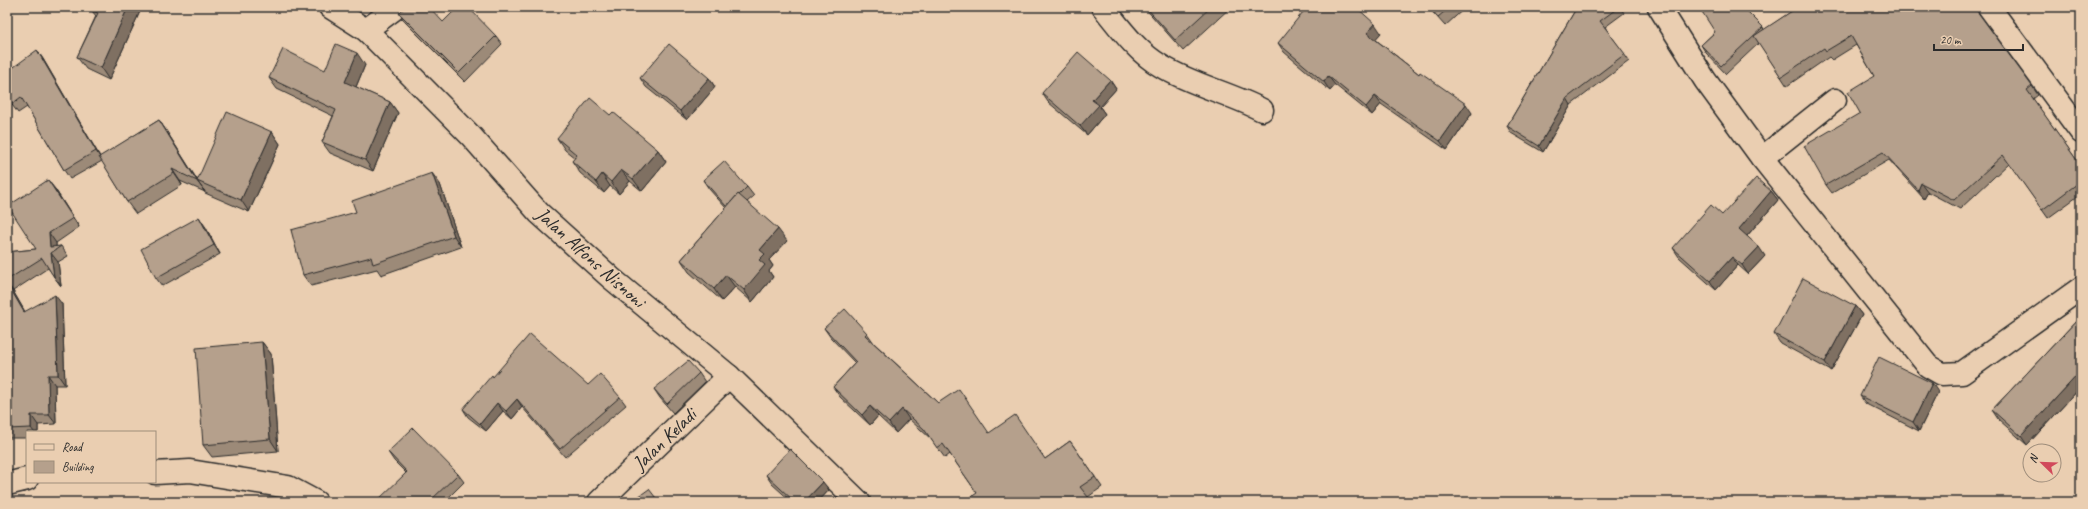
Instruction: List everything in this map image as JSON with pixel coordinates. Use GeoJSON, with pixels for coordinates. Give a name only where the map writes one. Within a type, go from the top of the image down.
{"type":"FeatureCollection","features":[{"type":"Feature","properties":{"kind":"street","name":"Jalan Alfons Nisnoni"},"geometry":{"type":"LineString","coordinates":[[330,7],[366,30],[472,136],[539,213],[611,278],[729,376],[859,502]]}},
{"type":"Feature","properties":{"kind":"street"},"geometry":{"type":"LineString","coordinates":[[366,30],[397,7]]}},
{"type":"Feature","properties":{"kind":"street"},"geometry":{"type":"LineString","coordinates":[[1103,7],[1133,44],[1160,66],[1190,80],[1239,98],[1262,110]]}},
{"type":"Feature","properties":{"kind":"street"},"geometry":{"type":"LineString","coordinates":[[1659,7],[1705,80],[1762,158],[1928,366],[1942,374],[1962,373],[2081,288]]}},
{"type":"Feature","properties":{"kind":"street"},"geometry":{"type":"LineString","coordinates":[[1989,7],[2081,132]]}},
{"type":"Feature","properties":{"kind":"street"},"geometry":{"type":"LineString","coordinates":[[1762,158],[1835,100]]}},
{"type":"Feature","properties":{"kind":"street","name":"Jalan Keladi"},"geometry":{"type":"LineString","coordinates":[[599,502],[729,376]]}},
{"type":"Feature","properties":{"kind":"street"},"geometry":{"type":"LineString","coordinates":[[156,472],[190,471],[288,487],[316,502]]}},
{"type":"Feature","properties":{"kind":"street"},"geometry":{"type":"LineString","coordinates":[[7,484],[26,479]]}},
{"type":"Feature","properties":{"kind":"building"},"geometry":{"type":"Polygon","coordinates":[[[94,7],[128,7],[101,68],[77,57],[98,13],[92,11],[94,7]]]}},
{"type":"Feature","properties":{"kind":"building"},"geometry":{"type":"Polygon","coordinates":[[[405,7],[429,7],[443,22],[458,7],[468,7],[496,36],[459,73],[399,13],[405,7]]]}},
{"type":"Feature","properties":{"kind":"building"},"geometry":{"type":"Polygon","coordinates":[[[1146,7],[1211,7],[1175,40],[1146,7]]]}},
{"type":"Feature","properties":{"kind":"building"},"geometry":{"type":"Polygon","coordinates":[[[1307,7],[1356,7],[1375,24],[1367,33],[1419,74],[1420,72],[1466,104],[1440,141],[1375,96],[1366,107],[1328,76],[1324,82],[1278,43],[1307,7]]]}},
{"type":"Feature","properties":{"kind":"building"},"geometry":{"type":"Polygon","coordinates":[[[1429,7],[1450,7],[1438,17],[1429,7]]]}},
{"type":"Feature","properties":{"kind":"building"},"geometry":{"type":"Polygon","coordinates":[[[1577,7],[1619,7],[1600,21],[1625,54],[1567,98],[1539,146],[1507,126],[1577,7]]]}},
{"type":"Feature","properties":{"kind":"building"},"geometry":{"type":"Polygon","coordinates":[[[1699,7],[1743,7],[1763,27],[1721,66],[1701,45],[1715,32],[1699,7]]]}},
{"type":"Feature","properties":{"kind":"building"},"geometry":{"type":"Polygon","coordinates":[[[1798,7],[1965,7],[1968,11],[1974,7],[2032,86],[2027,90],[2081,166],[2081,181],[2042,210],[2003,155],[1954,200],[1921,183],[1918,190],[1883,152],[1826,185],[1804,146],[1860,113],[1848,92],[1874,76],[1851,36],[1826,51],[1824,48],[1781,77],[1754,36],[1798,7]]]}},
{"type":"Feature","properties":{"kind":"building"},"geometry":{"type":"Polygon","coordinates":[[[2081,7],[2081,12],[2077,8],[2081,7]]]}},
{"type":"Feature","properties":{"kind":"building"},"geometry":{"type":"Polygon","coordinates":[[[336,44],[357,53],[345,82],[390,102],[365,160],[322,142],[336,110],[269,78],[283,49],[325,70],[336,44]]]}},
{"type":"Feature","properties":{"kind":"building"},"geometry":{"type":"Polygon","coordinates":[[[669,44],[709,78],[680,111],[640,78],[669,44]]]}},
{"type":"Feature","properties":{"kind":"building"},"geometry":{"type":"Polygon","coordinates":[[[37,50],[96,151],[64,170],[21,97],[12,104],[7,98],[7,72],[37,50]]]}},
{"type":"Feature","properties":{"kind":"building"},"geometry":{"type":"Polygon","coordinates":[[[1078,52],[1110,80],[1092,100],[1099,105],[1080,126],[1042,93],[1078,52]]]}},
{"type":"Feature","properties":{"kind":"building"},"geometry":{"type":"Polygon","coordinates":[[[590,98],[610,115],[613,112],[658,150],[633,179],[621,170],[611,182],[602,174],[596,182],[572,161],[577,155],[557,138],[590,98]]]}},
{"type":"Feature","properties":{"kind":"building"},"geometry":{"type":"Polygon","coordinates":[[[227,112],[272,132],[241,200],[197,181],[227,112]]]}},
{"type":"Feature","properties":{"kind":"building"},"geometry":{"type":"Polygon","coordinates":[[[159,120],[197,181],[172,169],[174,173],[127,202],[99,157],[159,120]]]}},
{"type":"Feature","properties":{"kind":"building"},"geometry":{"type":"Polygon","coordinates":[[[724,161],[747,187],[726,206],[703,180],[724,161]]]}},
{"type":"Feature","properties":{"kind":"building"},"geometry":{"type":"Polygon","coordinates":[[[432,173],[454,236],[373,264],[371,257],[303,275],[291,230],[356,212],[352,201],[432,173]]]}},
{"type":"Feature","properties":{"kind":"building"},"geometry":{"type":"Polygon","coordinates":[[[1756,178],[1771,191],[1739,229],[1759,247],[1742,265],[1732,257],[1710,281],[1673,248],[1711,205],[1722,215],[1756,178]]]}},
{"type":"Feature","properties":{"kind":"building"},"geometry":{"type":"Polygon","coordinates":[[[48,180],[73,218],[49,233],[50,247],[61,246],[51,253],[54,277],[42,258],[7,280],[7,252],[36,249],[8,206],[48,180]]]}},
{"type":"Feature","properties":{"kind":"building"},"geometry":{"type":"Polygon","coordinates":[[[738,194],[778,229],[760,250],[765,254],[759,260],[765,265],[744,290],[726,275],[714,289],[681,260],[738,194]]]}},
{"type":"Feature","properties":{"kind":"building"},"geometry":{"type":"Polygon","coordinates":[[[199,217],[214,245],[156,278],[141,249],[199,217]]]}},
{"type":"Feature","properties":{"kind":"building"},"geometry":{"type":"Polygon","coordinates":[[[1803,278],[1855,306],[1825,362],[1774,334],[1803,278]]]}},
{"type":"Feature","properties":{"kind":"building"},"geometry":{"type":"Polygon","coordinates":[[[7,283],[24,312],[55,295],[58,375],[48,375],[49,415],[31,415],[31,428],[7,429],[7,283]]]}},
{"type":"Feature","properties":{"kind":"building"},"geometry":{"type":"Polygon","coordinates":[[[845,309],[867,333],[865,335],[938,403],[959,389],[989,433],[1015,415],[1045,459],[1070,441],[1095,477],[1080,487],[1092,502],[964,502],[977,493],[943,444],[937,448],[924,429],[902,409],[889,423],[870,406],[862,415],[833,387],[856,362],[824,328],[845,309]]]}},
{"type":"Feature","properties":{"kind":"building"},"geometry":{"type":"Polygon","coordinates":[[[2081,316],[2081,371],[2021,436],[1992,410],[2081,316]]]}},
{"type":"Feature","properties":{"kind":"building"},"geometry":{"type":"Polygon","coordinates":[[[530,334],[588,385],[600,374],[620,397],[560,449],[517,399],[506,411],[497,403],[480,424],[463,409],[530,334]]]}},
{"type":"Feature","properties":{"kind":"building"},"geometry":{"type":"Polygon","coordinates":[[[262,342],[270,439],[203,445],[196,348],[262,342]]]}},
{"type":"Feature","properties":{"kind":"building"},"geometry":{"type":"Polygon","coordinates":[[[1879,357],[1932,383],[1913,422],[1860,396],[1879,357]]]}},
{"type":"Feature","properties":{"kind":"building"},"geometry":{"type":"Polygon","coordinates":[[[688,361],[699,373],[667,404],[654,389],[688,361]]]}},
{"type":"Feature","properties":{"kind":"building"},"geometry":{"type":"Polygon","coordinates":[[[413,428],[458,474],[429,502],[378,502],[377,501],[407,472],[388,452],[413,428]]]}},
{"type":"Feature","properties":{"kind":"building"},"geometry":{"type":"Polygon","coordinates":[[[790,449],[823,482],[804,502],[795,502],[766,475],[790,449]]]}},
{"type":"Feature","properties":{"kind":"building"},"geometry":{"type":"Polygon","coordinates":[[[649,489],[659,502],[631,502],[649,489]]]}}]}
